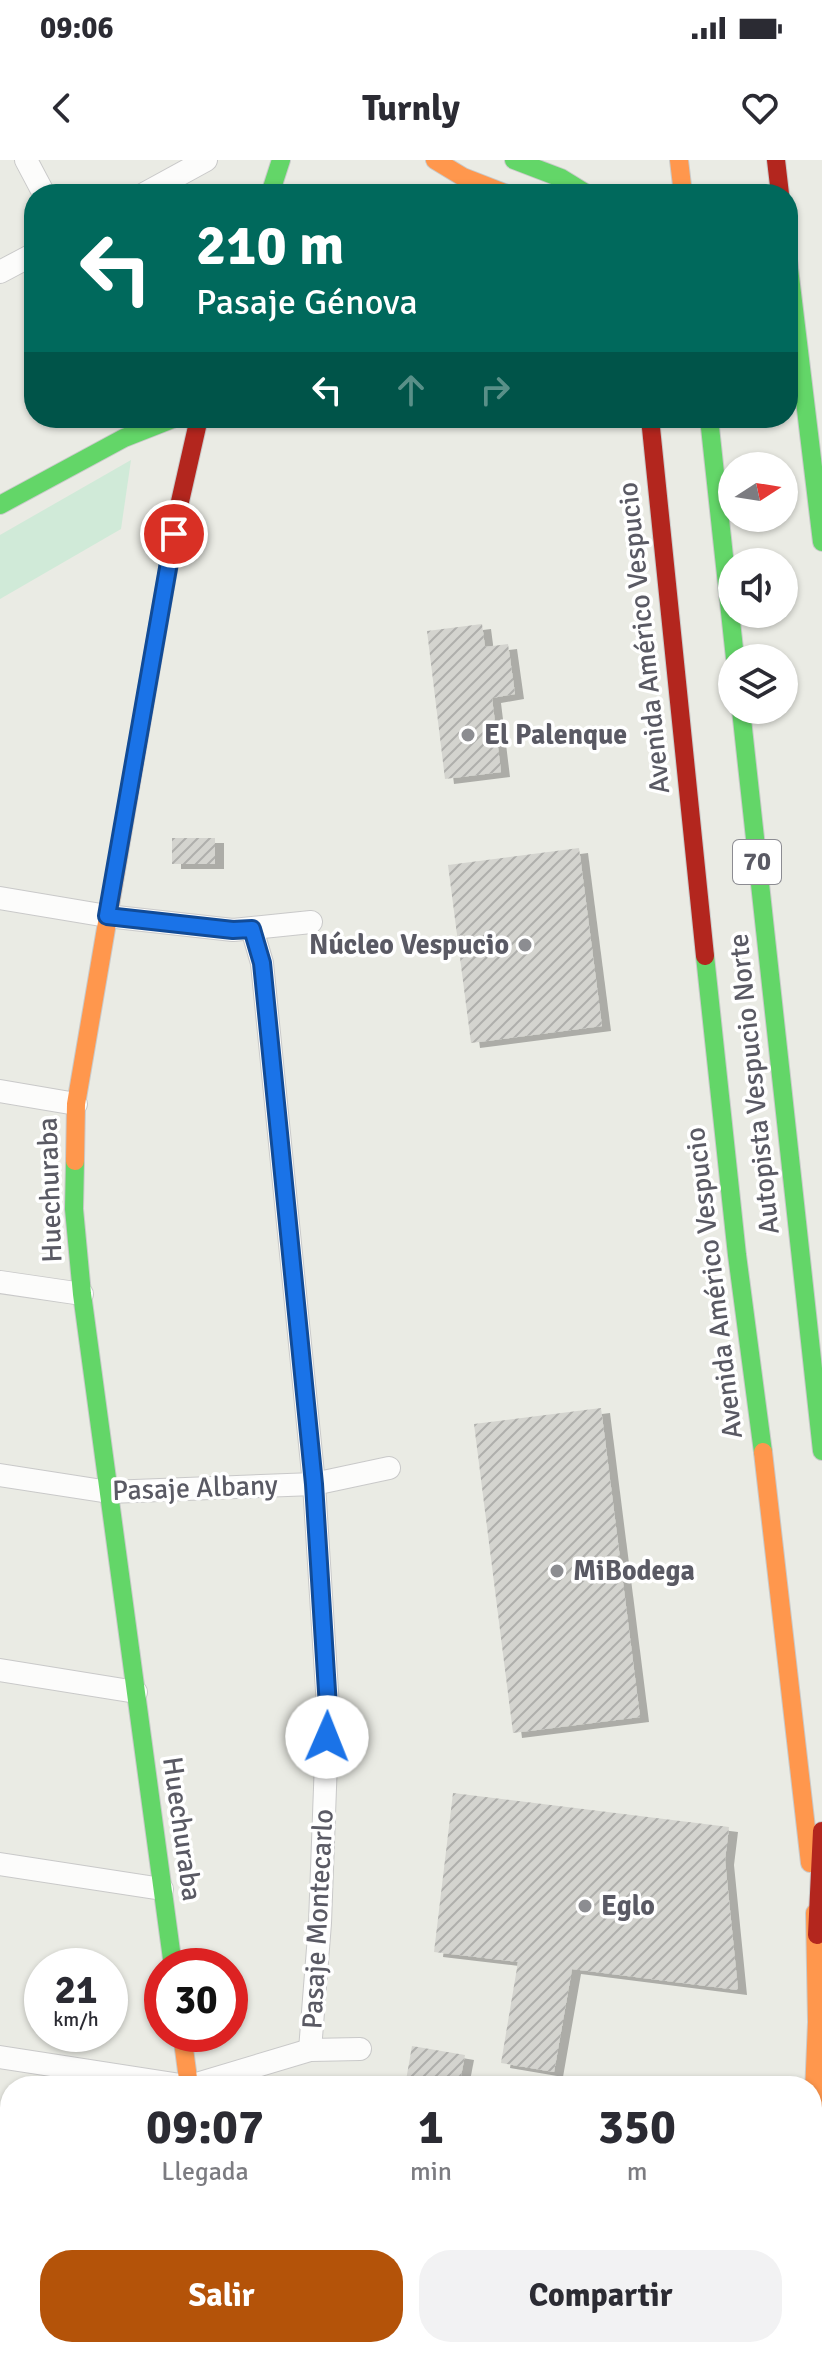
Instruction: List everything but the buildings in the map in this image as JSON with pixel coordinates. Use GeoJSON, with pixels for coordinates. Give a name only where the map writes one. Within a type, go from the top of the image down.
{"type":"FeatureCollection","features":[{"type":"Feature","properties":{"kind":"main road"},"geometry":{"type":"LineString","coordinates":[[273,184],[281,160]]}},
{"type":"Feature","properties":{"kind":"main road"},"geometry":{"type":"LineString","coordinates":[[435,160],[481,184]]}},
{"type":"Feature","properties":{"kind":"main road"},"geometry":{"type":"LineString","coordinates":[[514,160],[571,184]]}},
{"type":"Feature","properties":{"kind":"main road"},"geometry":{"type":"LineString","coordinates":[[679,160],[682,184]]}},
{"type":"Feature","properties":{"kind":"main road"},"geometry":{"type":"LineString","coordinates":[[776,160],[779,184]]}},
{"type":"Feature","properties":{"kind":"main road"},"geometry":{"type":"LineString","coordinates":[[798,343],[822,542]]}},
{"type":"Feature","properties":{"kind":"main road"},"geometry":{"type":"LineString","coordinates":[[0,505],[124,438],[150,428]]}},
{"type":"Feature","properties":{"kind":"main road","name":"Huechuraba"},"geometry":{"type":"LineString","coordinates":[[170,1948],[82,1294],[74,1209],[76,1104],[177,521],[197,428]]}},
{"type":"Feature","properties":{"kind":"main road","name":"Avenida Américo Vespucio"},"geometry":{"type":"LineString","coordinates":[[651,428],[737,1255],[777,1557],[817,1935],[814,2076]]}},
{"type":"Feature","properties":{"kind":"main road"},"geometry":{"type":"LineString","coordinates":[[702,428],[713,459]]}},
{"type":"Feature","properties":{"kind":"main road"},"geometry":{"type":"LineString","coordinates":[[710,428],[733,644]]}},
{"type":"Feature","properties":{"kind":"main road","name":"Autopista Vespucio Norte"},"geometry":{"type":"LineString","coordinates":[[743,724],[822,1451]]}},
{"type":"Feature","properties":{"kind":"main road"},"geometry":{"type":"LineString","coordinates":[[817,1935],[822,1831]]}},
{"type":"Feature","properties":{"kind":"main road"},"geometry":{"type":"LineString","coordinates":[[184,2052],[187,2076]]}},
{"type":"Feature","properties":{"kind":"street"},"geometry":{"type":"LineString","coordinates":[[26,160],[39,184]]}},
{"type":"Feature","properties":{"kind":"street"},"geometry":{"type":"LineString","coordinates":[[162,184],[206,160]]}},
{"type":"Feature","properties":{"kind":"street"},"geometry":{"type":"LineString","coordinates":[[0,272],[24,259]]}},
{"type":"Feature","properties":{"kind":"street"},"geometry":{"type":"LineString","coordinates":[[0,898],[107,916],[233,930],[311,922]]}},
{"type":"Feature","properties":{"kind":"street","name":"Pasaje Montecarlo"},"geometry":{"type":"LineString","coordinates":[[252,929],[262,963],[314,1484],[328,1707],[320,1923],[310,2050]]}},
{"type":"Feature","properties":{"kind":"street"},"geometry":{"type":"LineString","coordinates":[[0,1091],[76,1104]]}},
{"type":"Feature","properties":{"kind":"street"},"geometry":{"type":"LineString","coordinates":[[0,1282],[82,1294]]}},
{"type":"Feature","properties":{"kind":"street","name":"Pasaje Albany"},"geometry":{"type":"LineString","coordinates":[[0,1475],[109,1492],[314,1484],[389,1468]]}},
{"type":"Feature","properties":{"kind":"street"},"geometry":{"type":"LineString","coordinates":[[0,1670],[136,1692]]}},
{"type":"Feature","properties":{"kind":"street"},"geometry":{"type":"LineString","coordinates":[[0,1864],[162,1889]]}},
{"type":"Feature","properties":{"kind":"street"},"geometry":{"type":"LineString","coordinates":[[222,2076],[310,2050],[360,2049]]}},
{"type":"Feature","properties":{"kind":"street"},"geometry":{"type":"LineString","coordinates":[[0,2057],[123,2076]]}},
{"type":"Feature","properties":{"kind":"green space"},"geometry":{"type":"Polygon","coordinates":[[[131,460],[121,529],[0,599],[0,535],[131,460]]]}},
{"type":"Feature","properties":{"kind":"traffic: fast"},"geometry":{"type":"LineString","coordinates":[[273,184],[281,160]]}},
{"type":"Feature","properties":{"kind":"traffic: fast"},"geometry":{"type":"LineString","coordinates":[[514,160],[571,184]]}},
{"type":"Feature","properties":{"kind":"traffic: fast"},"geometry":{"type":"LineString","coordinates":[[798,343],[822,542]]}},
{"type":"Feature","properties":{"kind":"traffic: fast"},"geometry":{"type":"LineString","coordinates":[[0,505],[124,438],[150,428]]}},
{"type":"Feature","properties":{"kind":"traffic: fast"},"geometry":{"type":"LineString","coordinates":[[710,428],[733,644]]}},
{"type":"Feature","properties":{"kind":"traffic: fast"},"geometry":{"type":"LineString","coordinates":[[743,724],[822,1451]]}},
{"type":"Feature","properties":{"kind":"traffic: fast"},"geometry":{"type":"LineString","coordinates":[[705,956],[737,1255],[763,1452]]}},
{"type":"Feature","properties":{"kind":"traffic: fast"},"geometry":{"type":"LineString","coordinates":[[75,1161],[74,1209],[82,1294],[171,1948]]}},
{"type":"Feature","properties":{"kind":"traffic: slow"},"geometry":{"type":"LineString","coordinates":[[435,160],[481,184]]}},
{"type":"Feature","properties":{"kind":"traffic: slow"},"geometry":{"type":"LineString","coordinates":[[679,160],[682,184]]}},
{"type":"Feature","properties":{"kind":"traffic: slow"},"geometry":{"type":"LineString","coordinates":[[75,1161],[76,1104],[128,800]]}},
{"type":"Feature","properties":{"kind":"traffic: slow"},"geometry":{"type":"LineString","coordinates":[[763,1452],[810,1863]]}},
{"type":"Feature","properties":{"kind":"traffic: slow"},"geometry":{"type":"LineString","coordinates":[[815,1913],[815,2076]]}},
{"type":"Feature","properties":{"kind":"traffic: slow"},"geometry":{"type":"LineString","coordinates":[[184,2052],[188,2076]]}},
{"type":"Feature","properties":{"kind":"traffic: jam"},"geometry":{"type":"LineString","coordinates":[[776,160],[779,184]]}},
{"type":"Feature","properties":{"kind":"traffic: jam"},"geometry":{"type":"LineString","coordinates":[[128,800],[179,506],[197,428]]}},
{"type":"Feature","properties":{"kind":"traffic: jam"},"geometry":{"type":"LineString","coordinates":[[651,428],[705,956]]}},
{"type":"Feature","properties":{"kind":"traffic: jam"},"geometry":{"type":"LineString","coordinates":[[817,1935],[822,1831]]}},
{"type":"Feature","properties":{"kind":"place","name":"El Palenque"},"geometry":{"type":"Point","coordinates":[468,735]}},
{"type":"Feature","properties":{"kind":"place","name":"Núcleo Vespucio"},"geometry":{"type":"Point","coordinates":[525,945]}},
{"type":"Feature","properties":{"kind":"place","name":"MiBodega"},"geometry":{"type":"Point","coordinates":[557,1571]}},
{"type":"Feature","properties":{"kind":"place","name":"Eglo"},"geometry":{"type":"Point","coordinates":[585,1906]}},
{"type":"Feature","properties":{"kind":"route"},"geometry":{"type":"LineString","coordinates":[[174,534],[107,916],[233,930],[252,929],[262,963],[314,1484],[328,1707],[327,1737]]}}]}
